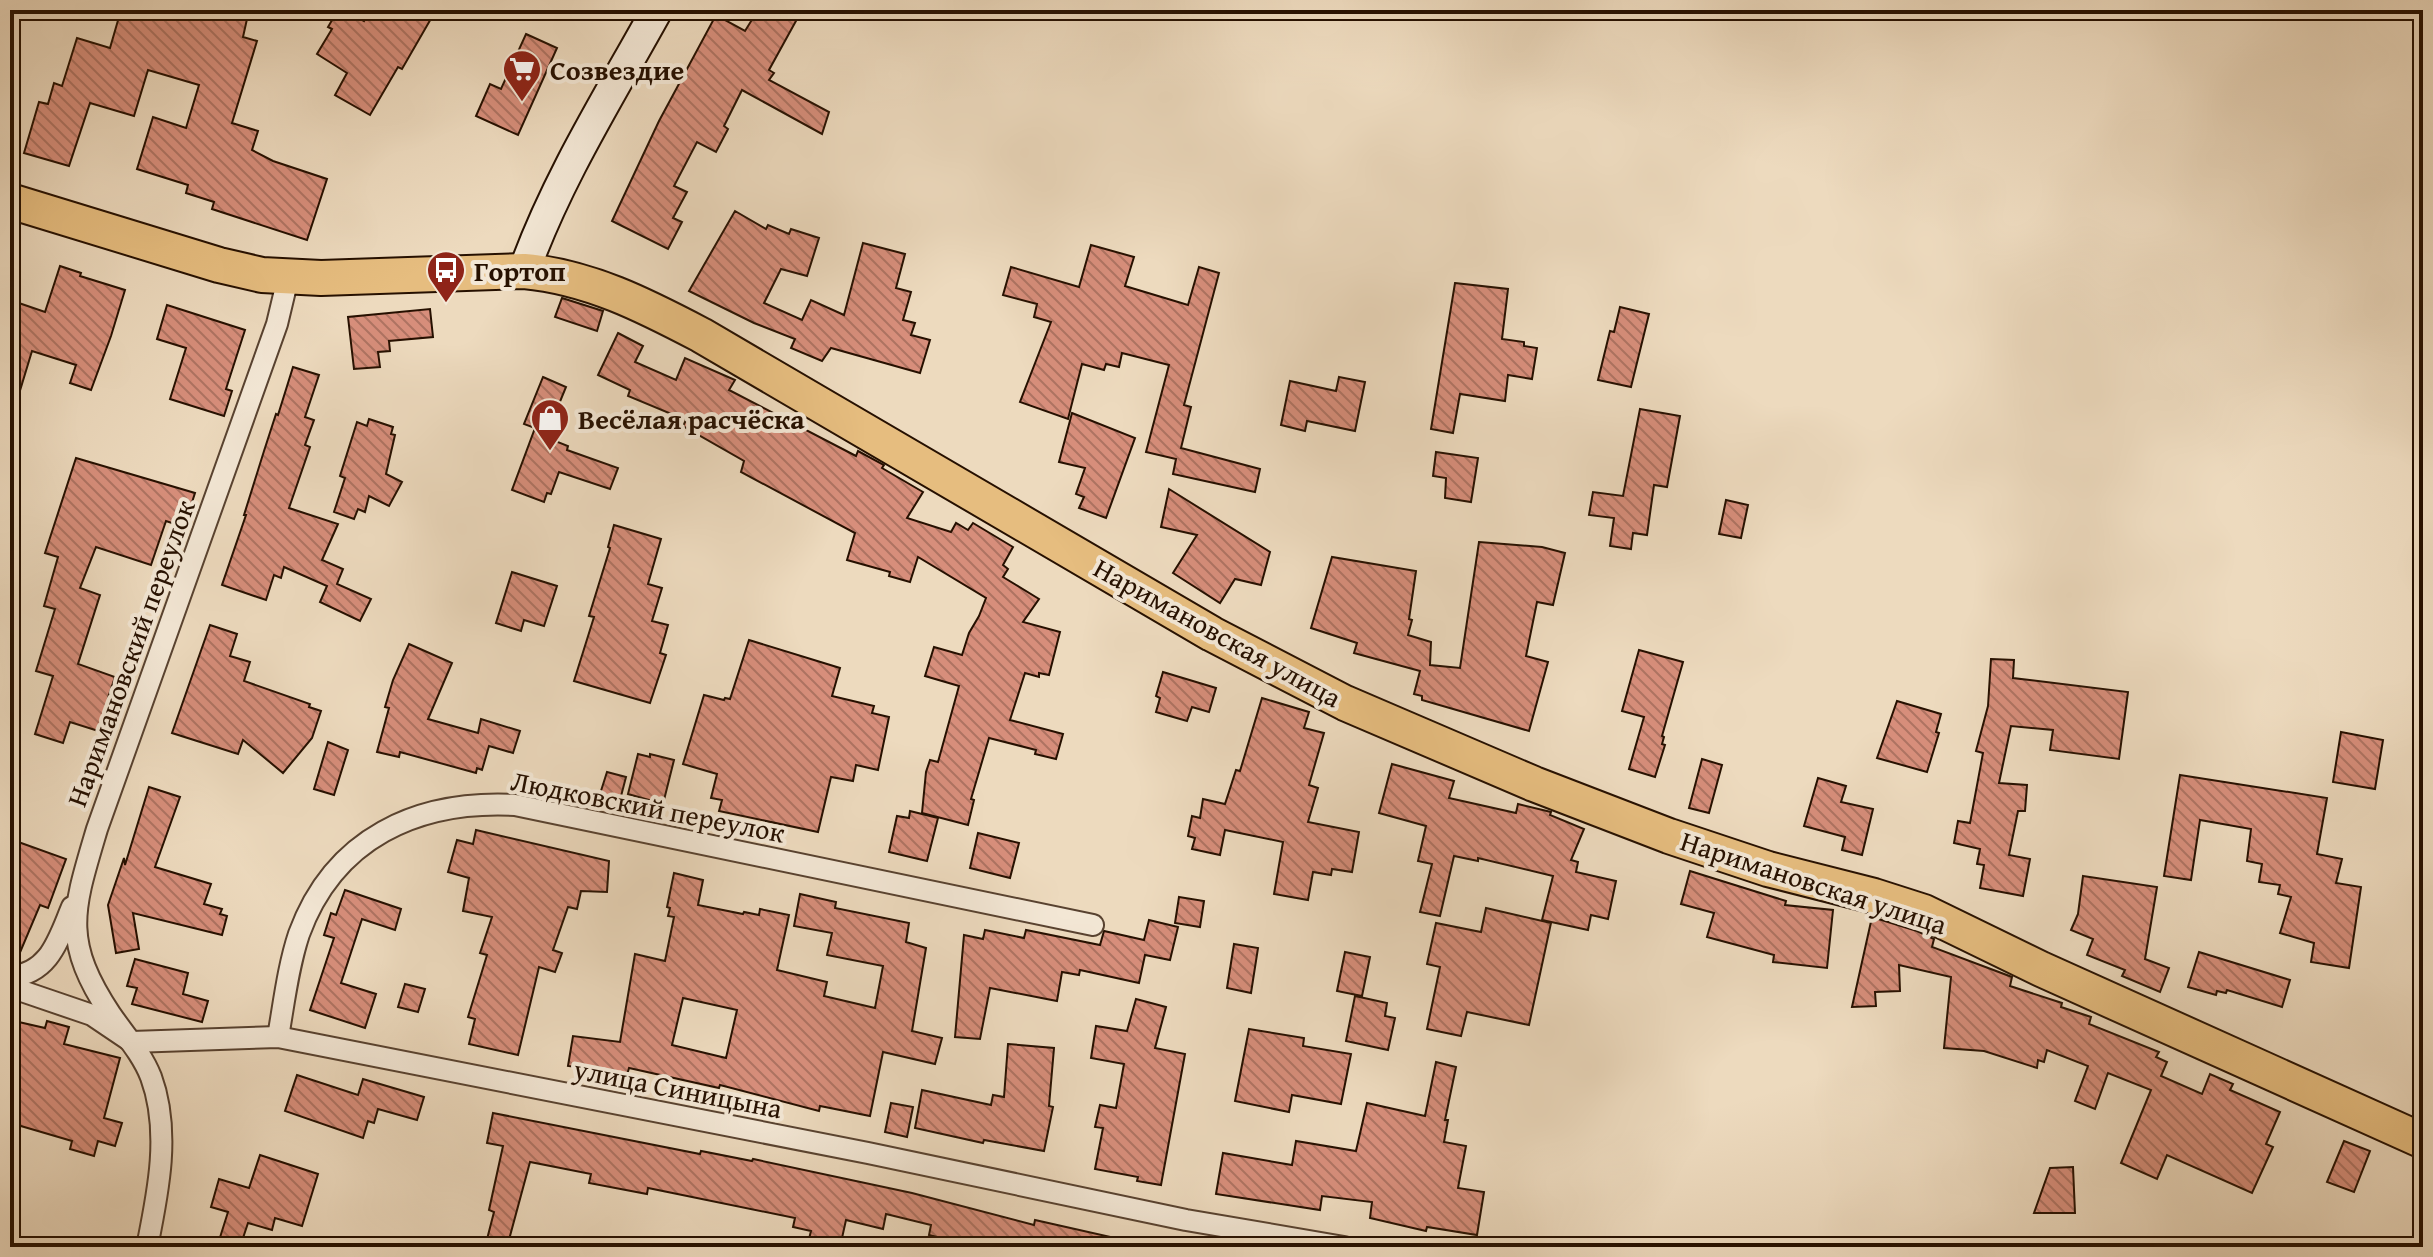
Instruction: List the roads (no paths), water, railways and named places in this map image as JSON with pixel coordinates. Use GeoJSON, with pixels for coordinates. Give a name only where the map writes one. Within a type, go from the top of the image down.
{"type":"FeatureCollection","features":[{"type":"Feature","properties":{"kind":"main road","name":"Наримановская улица"},"geometry":{"type":"LineString","coordinates":[[10,201],[219,265],[288,278],[524,271],[549,273],[599,286],[690,329],[1222,640],[1345,703],[1534,784],[1669,836],[1768,869],[1924,912],[2041,969],[2423,1141]]}},
{"type":"Feature","properties":{"kind":"street"},"geometry":{"type":"LineString","coordinates":[[524,271],[561,186],[657,10]]}},
{"type":"Feature","properties":{"kind":"street","name":"Наримановский переулок"},"geometry":{"type":"LineString","coordinates":[[147,1247],[160,1162],[160,1114],[151,1076],[132,1042],[101,999],[83,961],[74,916],[76,897],[97,829],[277,324],[288,278]]}},
{"type":"Feature","properties":{"kind":"street","name":"Людковский переулок"},"geometry":{"type":"LineString","coordinates":[[278,1037],[299,935],[312,904],[329,876],[357,848],[386,830],[418,815],[451,807],[515,805],[1093,925]]}},
{"type":"Feature","properties":{"kind":"street"},"geometry":{"type":"LineString","coordinates":[[10,977],[29,973],[41,966],[58,941],[76,897]]}},
{"type":"Feature","properties":{"kind":"street"},"geometry":{"type":"LineString","coordinates":[[10,987],[92,1015],[132,1042]]}},
{"type":"Feature","properties":{"kind":"street","name":"улица Синицына"},"geometry":{"type":"LineString","coordinates":[[132,1042],[278,1037],[868,1153],[1186,1220],[1344,1247]]}},
{"type":"Feature","properties":{"kind":"place","name":"Созвездие"},"geometry":{"type":"Point","coordinates":[522,103]}},
{"type":"Feature","properties":{"kind":"place","name":"Гортоп"},"geometry":{"type":"Point","coordinates":[446,304]}},
{"type":"Feature","properties":{"kind":"place","name":"Весёлая расчёска"},"geometry":{"type":"Point","coordinates":[550,452]}}]}
